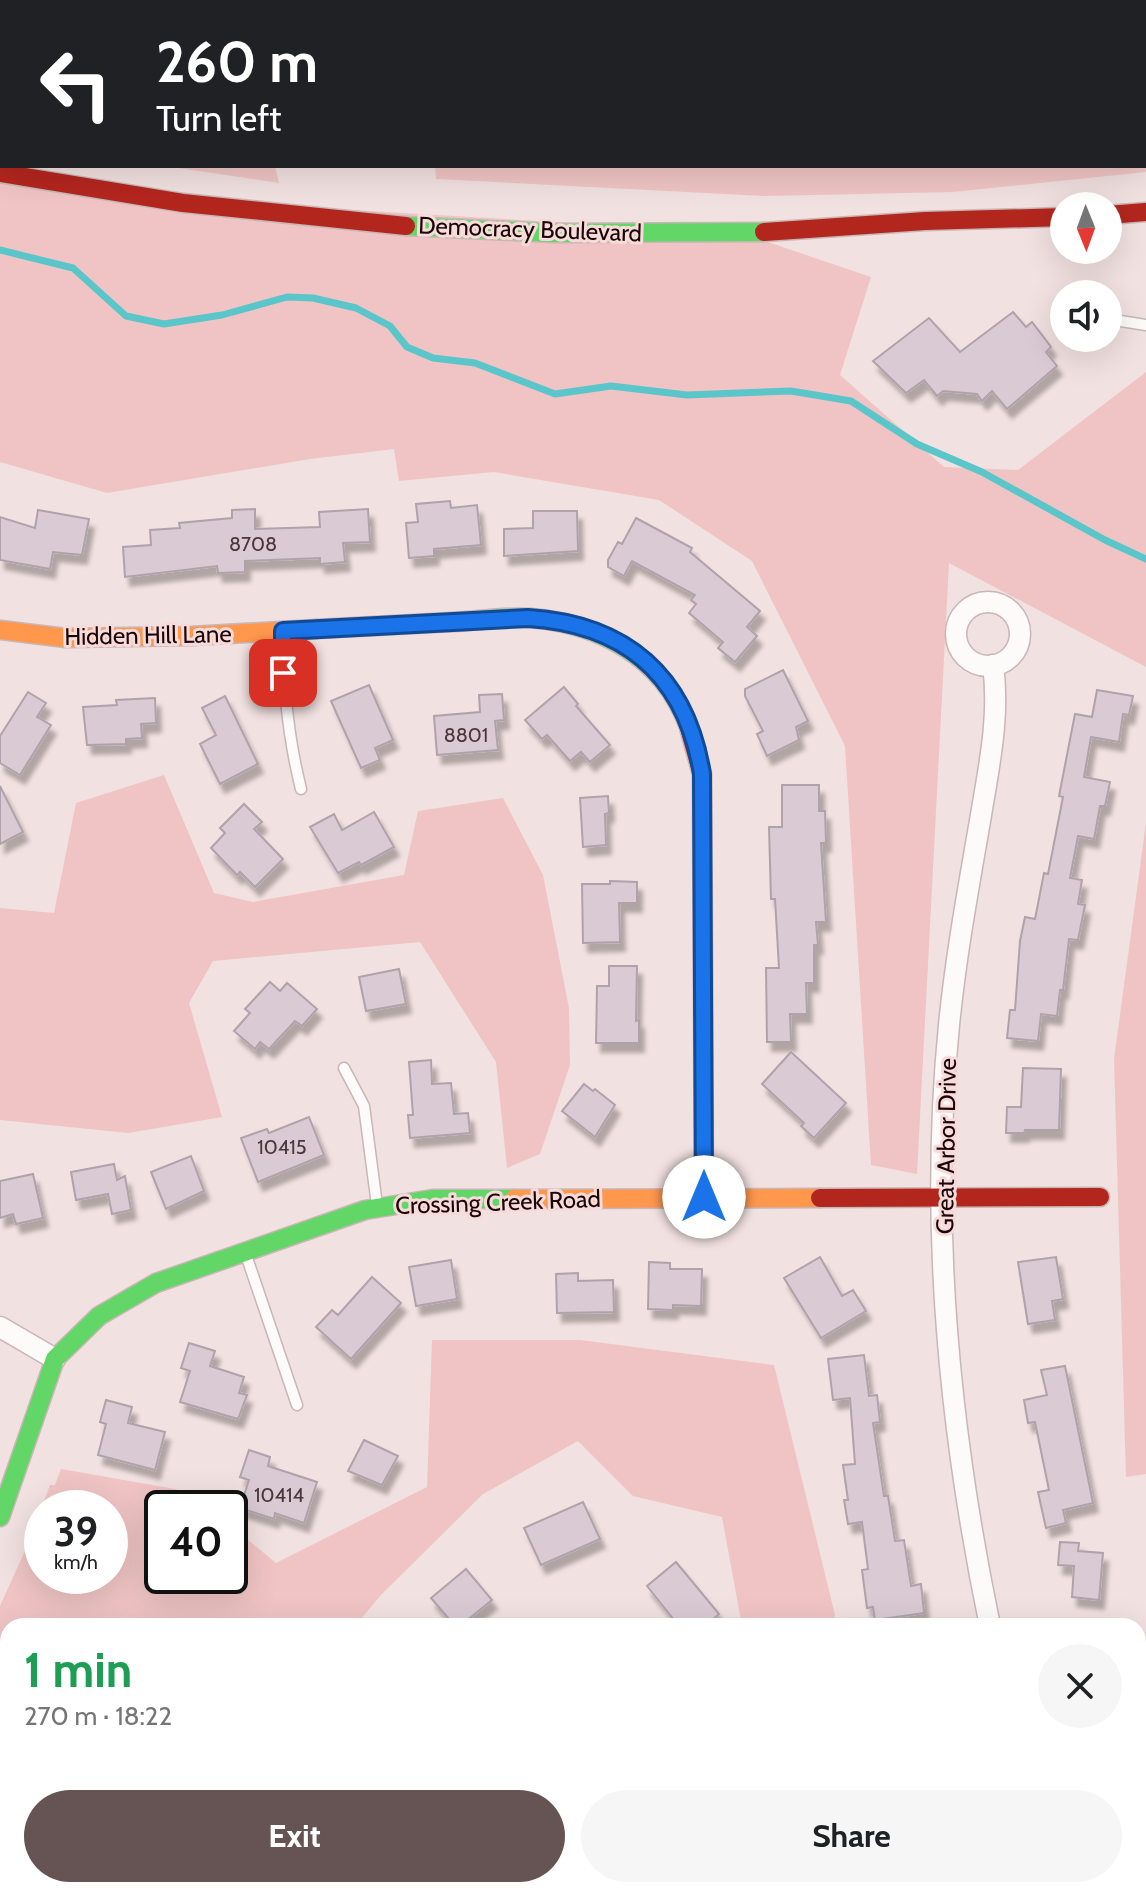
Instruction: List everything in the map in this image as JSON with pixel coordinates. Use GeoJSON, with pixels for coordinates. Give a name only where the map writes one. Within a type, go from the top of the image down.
{"type":"FeatureCollection","features":[{"type":"Feature","properties":{"kind":"street","name":"Democracy Boulevard"},"geometry":{"type":"LineString","coordinates":[[0,173],[148,198],[248,210],[507,231],[741,233],[926,221],[1050,217]]}},
{"type":"Feature","properties":{"kind":"street"},"geometry":{"type":"LineString","coordinates":[[1122,214],[1146,212]]}},
{"type":"Feature","properties":{"kind":"street","name":"Hidden Hill Lane"},"geometry":{"type":"LineString","coordinates":[[0,630],[66,638],[528,618],[587,626],[612,637],[635,653],[677,697],[691,726],[702,774],[704,1197]]}},
{"type":"Feature","properties":{"kind":"street","name":"Great Arbor Drive"},"geometry":{"type":"LineString","coordinates":[[988,1618],[964,1494],[953,1405],[945,1308],[942,1197],[949,1026],[958,950],[992,747],[996,696],[993,665]]}},
{"type":"Feature","properties":{"kind":"street","name":"Crossing Creek Road"},"geometry":{"type":"LineString","coordinates":[[0,1517],[55,1359],[99,1316],[156,1283],[377,1207],[433,1199],[1100,1197]]}},
{"type":"Feature","properties":{"kind":"street"},"geometry":{"type":"LineString","coordinates":[[0,1327],[55,1359]]}},
{"type":"Feature","properties":{"kind":"lane"},"geometry":{"type":"LineString","coordinates":[[1122,321],[1146,325]]}},
{"type":"Feature","properties":{"kind":"lane"},"geometry":{"type":"LineString","coordinates":[[283,631],[289,744],[301,789]]}},
{"type":"Feature","properties":{"kind":"lane"},"geometry":{"type":"LineString","coordinates":[[344,1068],[364,1106],[377,1207]]}},
{"type":"Feature","properties":{"kind":"lane"},"geometry":{"type":"LineString","coordinates":[[245,1250],[297,1405]]}},
{"type":"Feature","properties":{"kind":"shaded area"},"geometry":{"type":"Polygon","coordinates":[[[178,168],[275,168],[279,183],[178,168]]]}},
{"type":"Feature","properties":{"kind":"shaded area"},"geometry":{"type":"Polygon","coordinates":[[[435,168],[1146,168],[1146,172],[953,192],[765,196],[436,179],[435,168]]]}},
{"type":"Feature","properties":{"kind":"shaded area"},"geometry":{"type":"Polygon","coordinates":[[[0,173],[148,198],[741,233],[871,277],[840,375],[944,467],[1018,470],[1146,372],[1146,667],[949,563],[917,1174],[871,1165],[845,746],[752,561],[659,500],[494,472],[399,481],[394,449],[310,459],[107,493],[0,462],[0,173]]]}},
{"type":"Feature","properties":{"kind":"shaded area"},"geometry":{"type":"Polygon","coordinates":[[[164,775],[214,893],[253,902],[404,875],[418,811],[503,798],[543,875],[569,1008],[570,1065],[540,1154],[507,1168],[496,1062],[420,942],[213,961],[189,1003],[222,1117],[128,1133],[0,1120],[0,908],[54,913],[76,803],[164,775]]]}},
{"type":"Feature","properties":{"kind":"shaded area"},"geometry":{"type":"Polygon","coordinates":[[[1146,823],[1146,1474],[1126,1477],[1114,1059],[1146,823]]]}},
{"type":"Feature","properties":{"kind":"shaded area"},"geometry":{"type":"Polygon","coordinates":[[[432,1340],[580,1340],[774,1365],[835,1615],[834,1618],[741,1618],[722,1517],[633,1496],[578,1441],[483,1494],[362,1618],[0,1618],[0,1606],[24,1553],[24,1594],[128,1594],[128,1490],[48,1490],[50,1485],[55,1485],[61,1469],[178,1490],[144,1490],[144,1594],[248,1594],[248,1540],[276,1563],[427,1487],[432,1340]]]}},
{"type":"Feature","properties":{"kind":"building"},"geometry":{"type":"Polygon","coordinates":[[[1013,312],[1026,327],[1032,322],[1050,346],[1046,352],[1057,366],[1007,409],[992,391],[982,401],[977,394],[943,391],[937,396],[924,380],[906,393],[873,361],[929,318],[960,352],[1013,312]]]}},
{"type":"Feature","properties":{"kind":"building"},"geometry":{"type":"Polygon","coordinates":[[[450,501],[451,508],[477,505],[481,545],[434,549],[434,556],[409,558],[406,523],[418,522],[416,504],[450,501]]]}},
{"type":"Feature","properties":{"kind":"building"},"geometry":{"type":"Polygon","coordinates":[[[255,509],[255,529],[320,527],[319,512],[368,509],[370,542],[343,543],[345,562],[320,564],[320,558],[245,561],[245,572],[218,573],[217,566],[125,577],[123,547],[151,545],[150,530],[180,528],[179,523],[232,518],[232,510],[255,509]]]}},
{"type":"Feature","properties":{"kind":"building"},"geometry":{"type":"Polygon","coordinates":[[[38,510],[89,519],[82,555],[53,552],[50,569],[0,560],[0,517],[35,528],[38,510]]]}},
{"type":"Feature","properties":{"kind":"building"},"geometry":{"type":"Polygon","coordinates":[[[533,511],[577,511],[578,551],[504,556],[504,529],[533,528],[533,511]]]}},
{"type":"Feature","properties":{"kind":"building"},"geometry":{"type":"Polygon","coordinates":[[[636,518],[692,548],[690,552],[760,611],[747,627],[757,636],[735,662],[718,648],[723,642],[689,613],[696,604],[691,600],[695,595],[632,561],[624,576],[608,567],[608,560],[618,542],[622,544],[636,518]]]}},
{"type":"Feature","properties":{"kind":"building"},"geometry":{"type":"Polygon","coordinates":[[[783,670],[808,721],[796,727],[799,740],[767,756],[757,734],[763,731],[745,696],[745,689],[783,670]]]}},
{"type":"Feature","properties":{"kind":"building"},"geometry":{"type":"Polygon","coordinates":[[[369,685],[393,740],[375,748],[380,760],[361,768],[331,701],[369,685]]]}},
{"type":"Feature","properties":{"kind":"building"},"geometry":{"type":"Polygon","coordinates":[[[564,687],[578,704],[576,706],[610,745],[590,762],[581,752],[570,761],[547,735],[542,739],[525,720],[564,687]]]}},
{"type":"Feature","properties":{"kind":"building"},"geometry":{"type":"Polygon","coordinates":[[[1097,690],[1133,696],[1129,715],[1123,714],[1119,742],[1091,737],[1084,777],[1110,782],[1105,806],[1100,806],[1094,839],[1078,836],[1070,878],[1082,880],[1078,904],[1085,905],[1078,940],[1069,939],[1057,1016],[1041,1014],[1038,1041],[1007,1038],[1010,1010],[1015,1010],[1020,941],[1025,917],[1035,919],[1044,873],[1048,874],[1075,714],[1092,717],[1097,690]]]}},
{"type":"Feature","properties":{"kind":"building"},"geometry":{"type":"Polygon","coordinates":[[[28,692],[46,703],[37,717],[51,725],[20,775],[0,763],[0,736],[28,692]]]}},
{"type":"Feature","properties":{"kind":"building"},"geometry":{"type":"Polygon","coordinates":[[[502,694],[504,720],[495,721],[498,750],[437,755],[434,716],[480,712],[479,695],[502,694]]]}},
{"type":"Feature","properties":{"kind":"building"},"geometry":{"type":"Polygon","coordinates":[[[225,696],[258,764],[220,784],[200,744],[216,735],[202,708],[225,696]]]}},
{"type":"Feature","properties":{"kind":"building"},"geometry":{"type":"Polygon","coordinates":[[[155,698],[156,723],[141,724],[142,738],[126,739],[126,744],[87,745],[83,707],[117,705],[116,700],[155,698]]]}},
{"type":"Feature","properties":{"kind":"building"},"geometry":{"type":"Polygon","coordinates":[[[782,785],[819,785],[819,811],[825,811],[826,843],[821,843],[826,922],[816,922],[818,945],[814,945],[814,983],[806,983],[807,1014],[790,1014],[791,1042],[767,1042],[766,968],[779,968],[775,899],[771,899],[769,827],[782,827],[782,785]]]}},
{"type":"Feature","properties":{"kind":"building"},"geometry":{"type":"Polygon","coordinates":[[[0,786],[23,832],[0,844],[0,786]]]}},
{"type":"Feature","properties":{"kind":"building"},"geometry":{"type":"Polygon","coordinates":[[[608,796],[606,845],[583,847],[580,798],[608,796]]]}},
{"type":"Feature","properties":{"kind":"building"},"geometry":{"type":"Polygon","coordinates":[[[244,804],[262,822],[254,829],[283,859],[255,887],[240,872],[237,875],[211,848],[225,833],[220,828],[244,804]]]}},
{"type":"Feature","properties":{"kind":"building"},"geometry":{"type":"Polygon","coordinates":[[[374,812],[394,847],[361,865],[359,862],[338,873],[310,827],[334,814],[342,830],[374,812]]]}},
{"type":"Feature","properties":{"kind":"building"},"geometry":{"type":"Polygon","coordinates":[[[610,881],[637,882],[637,903],[619,903],[620,942],[583,943],[582,884],[610,884],[610,881]]]}},
{"type":"Feature","properties":{"kind":"building"},"geometry":{"type":"Polygon","coordinates":[[[609,966],[637,966],[636,1021],[639,1020],[639,1043],[596,1043],[597,986],[609,986],[609,966]]]}},
{"type":"Feature","properties":{"kind":"building"},"geometry":{"type":"Polygon","coordinates":[[[399,969],[406,1004],[366,1011],[359,977],[399,969]]]}},
{"type":"Feature","properties":{"kind":"building"},"geometry":{"type":"Polygon","coordinates":[[[270,982],[280,991],[287,983],[317,1009],[302,1026],[295,1021],[269,1049],[260,1042],[255,1049],[234,1031],[250,1013],[245,1009],[270,982]]]}},
{"type":"Feature","properties":{"kind":"building"},"geometry":{"type":"Polygon","coordinates":[[[791,1052],[846,1103],[814,1138],[801,1126],[804,1123],[762,1084],[791,1052]]]}},
{"type":"Feature","properties":{"kind":"building"},"geometry":{"type":"Polygon","coordinates":[[[431,1060],[432,1084],[451,1083],[454,1114],[468,1113],[470,1133],[410,1138],[408,1115],[413,1115],[409,1062],[431,1060]]]}},
{"type":"Feature","properties":{"kind":"building"},"geometry":{"type":"Polygon","coordinates":[[[1023,1068],[1061,1069],[1059,1130],[1006,1133],[1007,1107],[1021,1107],[1023,1068]]]}},
{"type":"Feature","properties":{"kind":"building"},"geometry":{"type":"Polygon","coordinates":[[[584,1084],[615,1105],[595,1137],[562,1111],[584,1084]]]}},
{"type":"Feature","properties":{"kind":"building"},"geometry":{"type":"Polygon","coordinates":[[[309,1117],[324,1155],[258,1182],[241,1138],[267,1129],[269,1133],[309,1117]]]}},
{"type":"Feature","properties":{"kind":"building"},"geometry":{"type":"Polygon","coordinates":[[[191,1156],[204,1191],[166,1209],[151,1172],[191,1156]]]}},
{"type":"Feature","properties":{"kind":"building"},"geometry":{"type":"Polygon","coordinates":[[[114,1164],[117,1180],[125,1176],[131,1210],[112,1214],[108,1194],[76,1200],[71,1172],[114,1164]]]}},
{"type":"Feature","properties":{"kind":"building"},"geometry":{"type":"Polygon","coordinates":[[[33,1174],[43,1218],[16,1224],[13,1214],[0,1218],[0,1181],[33,1174]]]}},
{"type":"Feature","properties":{"kind":"building"},"geometry":{"type":"Polygon","coordinates":[[[820,1257],[842,1296],[853,1290],[866,1311],[821,1338],[784,1278],[820,1257]]]}},
{"type":"Feature","properties":{"kind":"building"},"geometry":{"type":"Polygon","coordinates":[[[1056,1257],[1063,1299],[1052,1301],[1055,1320],[1028,1324],[1018,1262],[1056,1257]]]}},
{"type":"Feature","properties":{"kind":"building"},"geometry":{"type":"Polygon","coordinates":[[[451,1260],[457,1299],[416,1306],[409,1267],[451,1260]]]}},
{"type":"Feature","properties":{"kind":"building"},"geometry":{"type":"Polygon","coordinates":[[[649,1262],[670,1263],[670,1269],[702,1269],[701,1306],[673,1305],[673,1310],[648,1309],[649,1262]]]}},
{"type":"Feature","properties":{"kind":"building"},"geometry":{"type":"Polygon","coordinates":[[[578,1273],[578,1281],[613,1280],[614,1312],[557,1313],[556,1274],[578,1273]]]}},
{"type":"Feature","properties":{"kind":"building"},"geometry":{"type":"Polygon","coordinates":[[[372,1277],[401,1303],[351,1359],[316,1327],[332,1310],[338,1315],[372,1277]]]}},
{"type":"Feature","properties":{"kind":"building"},"geometry":{"type":"Polygon","coordinates":[[[189,1343],[215,1351],[210,1366],[244,1377],[239,1393],[247,1395],[238,1419],[180,1402],[190,1371],[181,1368],[189,1343]]]}},
{"type":"Feature","properties":{"kind":"building"},"geometry":{"type":"Polygon","coordinates":[[[864,1355],[869,1396],[877,1395],[880,1422],[873,1423],[884,1496],[888,1496],[895,1541],[904,1540],[911,1586],[921,1584],[924,1613],[875,1618],[873,1607],[867,1608],[862,1570],[868,1569],[862,1522],[848,1524],[844,1500],[848,1500],[843,1465],[855,1464],[850,1398],[833,1400],[828,1359],[864,1355]]]}},
{"type":"Feature","properties":{"kind":"building"},"geometry":{"type":"Polygon","coordinates":[[[1065,1366],[1093,1503],[1063,1510],[1066,1523],[1046,1528],[1038,1492],[1049,1490],[1035,1422],[1028,1423],[1024,1400],[1047,1395],[1041,1370],[1065,1366]]]}},
{"type":"Feature","properties":{"kind":"building"},"geometry":{"type":"Polygon","coordinates":[[[106,1400],[132,1407],[128,1423],[165,1432],[155,1470],[98,1455],[106,1424],[100,1422],[106,1400]]]}},
{"type":"Feature","properties":{"kind":"building"},"geometry":{"type":"Polygon","coordinates":[[[364,1440],[398,1456],[382,1485],[348,1471],[364,1440]]]}},
{"type":"Feature","properties":{"kind":"building"},"geometry":{"type":"Polygon","coordinates":[[[249,1450],[270,1457],[268,1466],[317,1482],[304,1523],[275,1513],[274,1519],[248,1511],[246,1490],[249,1480],[240,1477],[249,1450]]]}},
{"type":"Feature","properties":{"kind":"building"},"geometry":{"type":"Polygon","coordinates":[[[583,1502],[600,1539],[541,1565],[524,1528],[583,1502]]]}},
{"type":"Feature","properties":{"kind":"building"},"geometry":{"type":"Polygon","coordinates":[[[1060,1542],[1079,1543],[1078,1551],[1103,1553],[1099,1600],[1072,1597],[1074,1566],[1058,1565],[1060,1542]]]}},
{"type":"Feature","properties":{"kind":"building"},"geometry":{"type":"Polygon","coordinates":[[[676,1562],[719,1614],[714,1618],[673,1618],[647,1586],[676,1562]]]}},
{"type":"Feature","properties":{"kind":"building"},"geometry":{"type":"Polygon","coordinates":[[[466,1569],[492,1600],[470,1618],[448,1618],[431,1598],[466,1569]]]}},
{"type":"Feature","properties":{"kind":"waterway"},"geometry":{"type":"LineString","coordinates":[[0,250],[73,268],[126,316],[164,324],[222,315],[287,297],[313,298],[356,308],[390,326],[407,347],[433,358],[475,363],[555,394],[611,386],[687,395],[791,391],[851,401],[917,444],[982,472],[1105,540],[1146,559]]}},
{"type":"Feature","properties":{"kind":"traffic: fast"},"geometry":{"type":"LineString","coordinates":[[406,226],[553,233],[764,232]]}},
{"type":"Feature","properties":{"kind":"traffic: fast"},"geometry":{"type":"LineString","coordinates":[[317,629],[521,618],[581,628],[626,648],[645,663],[677,700],[688,724]]}},
{"type":"Feature","properties":{"kind":"traffic: fast"},"geometry":{"type":"LineString","coordinates":[[0,1517],[55,1359],[99,1316],[156,1283],[365,1210],[433,1199],[514,1199]]}},
{"type":"Feature","properties":{"kind":"traffic: slow"},"geometry":{"type":"LineString","coordinates":[[0,630],[66,638],[191,636],[317,629]]}},
{"type":"Feature","properties":{"kind":"traffic: slow"},"geometry":{"type":"LineString","coordinates":[[514,1199],[820,1198]]}},
{"type":"Feature","properties":{"kind":"traffic: jam"},"geometry":{"type":"LineString","coordinates":[[0,173],[183,203],[406,226]]}},
{"type":"Feature","properties":{"kind":"traffic: jam"},"geometry":{"type":"LineString","coordinates":[[1122,214],[1146,212]]}},
{"type":"Feature","properties":{"kind":"traffic: jam"},"geometry":{"type":"LineString","coordinates":[[764,232],[925,221],[1050,217]]}},
{"type":"Feature","properties":{"kind":"traffic: jam"},"geometry":{"type":"LineString","coordinates":[[688,724],[702,774],[704,1197]]}},
{"type":"Feature","properties":{"kind":"traffic: jam"},"geometry":{"type":"LineString","coordinates":[[820,1198],[1100,1197]]}},
{"type":"Feature","properties":{"kind":"route"},"geometry":{"type":"LineString","coordinates":[[283,673],[283,631],[528,618],[587,626],[612,637],[635,653],[677,697],[691,726],[702,774],[704,1197]]}}]}
